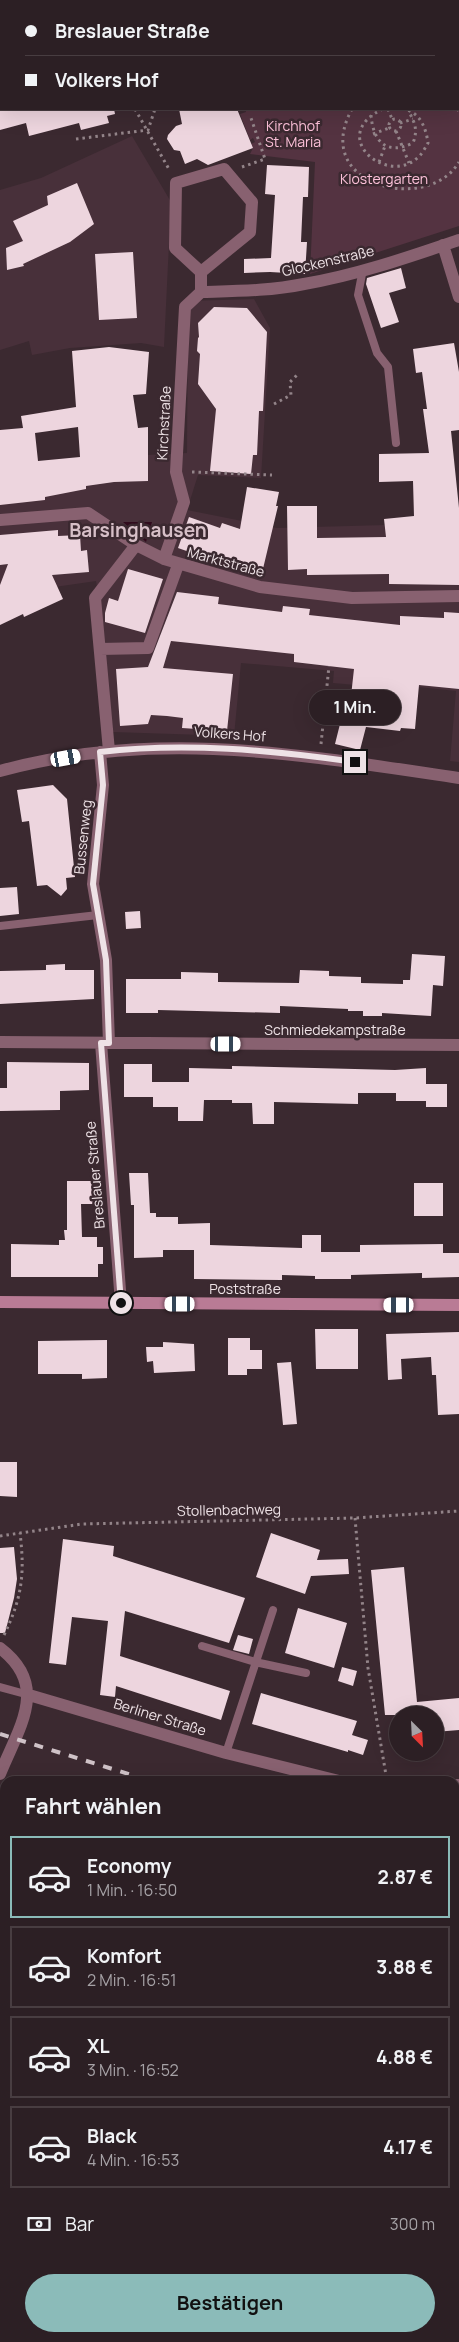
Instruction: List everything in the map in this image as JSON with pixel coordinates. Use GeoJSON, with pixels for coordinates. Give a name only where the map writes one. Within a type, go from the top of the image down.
{"type":"FeatureCollection","features":[{"type":"Feature","properties":{"kind":"main road","name":"Poststraße"},"geometry":{"type":"LineString","coordinates":[[0,1302],[459,1305]]}},
{"type":"Feature","properties":{"kind":"street"},"geometry":{"type":"LineString","coordinates":[[201,272],[250,232],[252,202],[224,169],[176,183],[176,248],[201,272],[201,292]]}},
{"type":"Feature","properties":{"kind":"street","name":"Glockenstraße"},"geometry":{"type":"LineString","coordinates":[[201,292],[286,287],[305,284],[363,269],[459,240]]}},
{"type":"Feature","properties":{"kind":"street"},"geometry":{"type":"LineString","coordinates":[[443,245],[459,296]]}},
{"type":"Feature","properties":{"kind":"street","name":"Kirchstraße"},"geometry":{"type":"LineString","coordinates":[[164,559],[184,502],[176,472],[185,307],[201,292]]}},
{"type":"Feature","properties":{"kind":"street","name":"Marktstraße"},"geometry":{"type":"LineString","coordinates":[[0,520],[88,513],[136,545],[164,559],[178,565],[260,587],[352,598],[459,596]]}},
{"type":"Feature","properties":{"kind":"street","name":"Bussenweg"},"geometry":{"type":"LineString","coordinates":[[105,1043],[106,960],[93,884],[103,785],[104,752],[100,649],[95,598],[136,545]]}},
{"type":"Feature","properties":{"kind":"street"},"geometry":{"type":"LineString","coordinates":[[100,649],[148,648],[178,565]]}},
{"type":"Feature","properties":{"kind":"street","name":"Volkers Hof"},"geometry":{"type":"LineString","coordinates":[[0,771],[104,752],[190,746],[245,749],[320,757],[459,778]]}},
{"type":"Feature","properties":{"kind":"street","name":"Schmiedekampstraße"},"geometry":{"type":"LineString","coordinates":[[0,1042],[459,1046]]}},
{"type":"Feature","properties":{"kind":"street","name":"Breslauer Straße"},"geometry":{"type":"LineString","coordinates":[[105,1043],[121,1303]]}},
{"type":"Feature","properties":{"kind":"street"},"geometry":{"type":"LineString","coordinates":[[0,1648],[14,1658],[24,1676],[29,1696],[26,1710],[0,1774]]}},
{"type":"Feature","properties":{"kind":"street","name":"Berliner Straße"},"geometry":{"type":"LineString","coordinates":[[29,1696],[226,1753],[319,1776]]}},
{"type":"Feature","properties":{"kind":"lane"},"geometry":{"type":"LineString","coordinates":[[363,269],[358,295],[377,353],[388,367],[396,443]]}},
{"type":"Feature","properties":{"kind":"lane"},"geometry":{"type":"LineString","coordinates":[[0,926],[98,915]]}},
{"type":"Feature","properties":{"kind":"lane"},"geometry":{"type":"LineString","coordinates":[[226,1753],[273,1610]]}},
{"type":"Feature","properties":{"kind":"lane"},"geometry":{"type":"LineString","coordinates":[[202,1646],[255,1662],[306,1673]]}},
{"type":"Feature","properties":{"kind":"lane"},"geometry":{"type":"LineString","coordinates":[[0,1688],[29,1696]]}},
{"type":"Feature","properties":{"kind":"path"},"geometry":{"type":"LineString","coordinates":[[136,110],[176,183]]}},
{"type":"Feature","properties":{"kind":"path"},"geometry":{"type":"LineString","coordinates":[[148,130],[155,110]]}},
{"type":"Feature","properties":{"kind":"path"},"geometry":{"type":"LineString","coordinates":[[351,110],[344,124],[342,144],[347,162],[364,178],[383,186],[410,190],[435,183],[459,162]]}},
{"type":"Feature","properties":{"kind":"path"},"geometry":{"type":"LineString","coordinates":[[381,110],[371,115],[360,128],[358,141],[368,156],[378,162],[401,166],[416,159],[428,143],[426,132],[419,118],[408,110]]}},
{"type":"Feature","properties":{"kind":"path"},"geometry":{"type":"LineString","coordinates":[[388,110],[392,120]]}},
{"type":"Feature","properties":{"kind":"path"},"geometry":{"type":"LineString","coordinates":[[371,115],[373,134],[385,146],[396,149],[413,143],[416,134],[416,124],[408,110]]}},
{"type":"Feature","properties":{"kind":"path"},"geometry":{"type":"LineString","coordinates":[[227,172],[265,159],[251,118]]}},
{"type":"Feature","properties":{"kind":"path"},"geometry":{"type":"LineString","coordinates":[[400,123],[412,119]]}},
{"type":"Feature","properties":{"kind":"path"},"geometry":{"type":"LineString","coordinates":[[392,120],[398,120],[400,123]]}},
{"type":"Feature","properties":{"kind":"path"},"geometry":{"type":"LineString","coordinates":[[389,128],[392,120]]}},
{"type":"Feature","properties":{"kind":"path"},"geometry":{"type":"LineString","coordinates":[[396,131],[399,129],[400,123]]}},
{"type":"Feature","properties":{"kind":"path"},"geometry":{"type":"LineString","coordinates":[[373,134],[389,128],[396,131],[409,163]]}},
{"type":"Feature","properties":{"kind":"path"},"geometry":{"type":"LineString","coordinates":[[76,139],[148,130]]}},
{"type":"Feature","properties":{"kind":"path"},"geometry":{"type":"LineString","coordinates":[[378,162],[385,146]]}},
{"type":"Feature","properties":{"kind":"path"},"geometry":{"type":"LineString","coordinates":[[274,404],[291,395],[290,382],[297,375]]}},
{"type":"Feature","properties":{"kind":"path"},"geometry":{"type":"LineString","coordinates":[[176,472],[272,475]]}},
{"type":"Feature","properties":{"kind":"path"},"geometry":{"type":"LineString","coordinates":[[320,757],[329,666]]}},
{"type":"Feature","properties":{"kind":"path","name":"Stollenbachweg"},"geometry":{"type":"LineString","coordinates":[[0,1536],[82,1524],[355,1518],[459,1511]]}},
{"type":"Feature","properties":{"kind":"path"},"geometry":{"type":"LineString","coordinates":[[355,1518],[368,1668],[386,1776]]}},
{"type":"Feature","properties":{"kind":"path"},"geometry":{"type":"LineString","coordinates":[[32,1538],[33,1531]]}},
{"type":"Feature","properties":{"kind":"path"},"geometry":{"type":"LineString","coordinates":[[0,1643],[13,1615],[23,1579],[20,1533]]}},
{"type":"Feature","properties":{"kind":"shaded area"},"geometry":{"type":"Polygon","coordinates":[[[132,136],[171,202],[164,347],[141,343],[70,348],[32,355],[29,341],[0,350],[0,190],[41,178],[132,136]]]}},
{"type":"Feature","properties":{"kind":"shaded area"},"geometry":{"type":"Polygon","coordinates":[[[254,299],[270,328],[261,478],[198,475],[187,510],[277,528],[459,523],[459,762],[450,761],[456,691],[390,684],[390,688],[333,683],[334,671],[241,663],[234,736],[113,732],[96,581],[0,595],[0,472],[128,456],[187,453],[188,301],[254,299]]]}},
{"type":"Feature","properties":{"kind":"shaded area"},"geometry":{"type":"Polygon","coordinates":[[[123,522],[152,522],[146,542],[123,522]]]}},
{"type":"Feature","properties":{"kind":"green space","name":"Klostergarten"},"geometry":{"type":"Polygon","coordinates":[[[245,110],[459,110],[459,226],[310,274],[315,162],[250,154],[253,148],[251,144],[255,142],[253,138],[250,140],[240,114],[246,112],[245,110]]]}},
{"type":"Feature","properties":{"kind":"building"},"geometry":{"type":"Polygon","coordinates":[[[0,110],[114,110],[115,114],[107,116],[109,123],[81,130],[79,123],[29,136],[26,123],[0,130],[0,110]]]}},
{"type":"Feature","properties":{"kind":"building"},"geometry":{"type":"Polygon","coordinates":[[[179,110],[237,110],[253,148],[208,165],[197,159],[185,164],[180,151],[174,150],[167,139],[176,126],[182,124],[179,110]]]}},
{"type":"Feature","properties":{"kind":"building"},"geometry":{"type":"Polygon","coordinates":[[[267,165],[309,167],[308,197],[303,197],[301,242],[307,242],[305,274],[244,273],[244,259],[271,258],[275,195],[265,194],[267,165]]]}},
{"type":"Feature","properties":{"kind":"building"},"geometry":{"type":"Polygon","coordinates":[[[77,183],[94,224],[70,242],[23,264],[24,266],[7,270],[6,248],[23,241],[13,221],[48,205],[47,196],[77,183]]]}},
{"type":"Feature","properties":{"kind":"building"},"geometry":{"type":"Polygon","coordinates":[[[133,252],[137,318],[99,320],[95,254],[133,252]]]}},
{"type":"Feature","properties":{"kind":"building"},"geometry":{"type":"Polygon","coordinates":[[[401,268],[406,288],[389,293],[399,322],[381,328],[366,284],[367,278],[401,268]]]}},
{"type":"Feature","properties":{"kind":"building"},"geometry":{"type":"Polygon","coordinates":[[[214,307],[247,308],[267,332],[263,411],[259,411],[257,455],[253,455],[251,474],[210,471],[216,409],[198,384],[200,354],[197,351],[198,323],[214,307]]]}},
{"type":"Feature","properties":{"kind":"building"},"geometry":{"type":"Polygon","coordinates":[[[454,343],[459,372],[459,430],[451,431],[459,508],[459,585],[389,584],[389,574],[307,575],[307,569],[288,570],[287,506],[317,506],[317,538],[386,537],[384,519],[414,516],[413,481],[379,482],[379,454],[429,453],[423,409],[427,409],[422,372],[416,373],[413,349],[454,343]]]}},
{"type":"Feature","properties":{"kind":"building"},"geometry":{"type":"Polygon","coordinates":[[[109,347],[149,352],[146,394],[133,395],[138,428],[148,427],[148,481],[114,482],[86,486],[86,489],[45,497],[45,500],[0,505],[0,430],[23,428],[21,416],[76,407],[72,351],[109,347]],[[78,427],[35,433],[38,461],[80,457],[78,427]]]}},
{"type":"Feature","properties":{"kind":"building"},"geometry":{"type":"Polygon","coordinates":[[[247,487],[279,492],[276,506],[278,506],[262,573],[238,569],[178,548],[189,517],[220,528],[222,523],[240,529],[247,487]]]}},
{"type":"Feature","properties":{"kind":"building"},"geometry":{"type":"Polygon","coordinates":[[[58,530],[58,536],[80,535],[81,551],[87,550],[89,572],[52,575],[63,599],[24,617],[23,614],[0,625],[0,585],[8,564],[0,565],[0,535],[58,530]]]}},
{"type":"Feature","properties":{"kind":"building"},"geometry":{"type":"Polygon","coordinates":[[[128,569],[163,579],[145,633],[105,622],[109,598],[118,601],[128,569]]]}},
{"type":"Feature","properties":{"kind":"building"},"geometry":{"type":"Polygon","coordinates":[[[177,592],[219,597],[218,604],[282,612],[283,606],[310,609],[309,615],[400,625],[400,616],[444,618],[444,612],[459,613],[459,689],[419,685],[415,729],[401,728],[400,731],[366,727],[360,750],[335,744],[345,704],[350,705],[354,669],[294,662],[294,654],[171,641],[163,668],[233,674],[227,731],[182,728],[183,718],[151,715],[148,724],[120,726],[116,669],[148,667],[177,592]]]}},
{"type":"Feature","properties":{"kind":"building"},"geometry":{"type":"Polygon","coordinates":[[[53,785],[67,799],[75,877],[66,878],[67,889],[61,896],[47,885],[37,886],[29,821],[22,822],[17,790],[53,785]]]}},
{"type":"Feature","properties":{"kind":"building"},"geometry":{"type":"Polygon","coordinates":[[[17,887],[19,914],[0,916],[0,888],[17,887]]]}},
{"type":"Feature","properties":{"kind":"building"},"geometry":{"type":"Polygon","coordinates":[[[140,911],[141,928],[126,929],[125,912],[140,911]]]}},
{"type":"Feature","properties":{"kind":"building"},"geometry":{"type":"Polygon","coordinates":[[[412,954],[445,956],[443,986],[433,985],[431,1016],[382,1013],[382,1016],[363,1016],[363,1011],[348,1011],[348,1009],[280,1006],[280,1013],[158,1010],[158,1013],[126,1013],[126,979],[181,979],[181,972],[218,973],[218,982],[299,983],[300,970],[329,971],[329,976],[361,977],[361,983],[403,984],[403,980],[410,980],[412,954]]]}},
{"type":"Feature","properties":{"kind":"building"},"geometry":{"type":"Polygon","coordinates":[[[65,964],[65,970],[94,970],[94,999],[0,1004],[0,971],[46,970],[46,965],[65,964]]]}},
{"type":"Feature","properties":{"kind":"building"},"geometry":{"type":"Polygon","coordinates":[[[7,1062],[89,1063],[89,1090],[60,1091],[60,1110],[0,1111],[0,1088],[7,1088],[7,1062]]]}},
{"type":"Feature","properties":{"kind":"building"},"geometry":{"type":"Polygon","coordinates":[[[124,1064],[152,1064],[152,1082],[189,1082],[189,1068],[232,1069],[232,1066],[395,1070],[426,1068],[426,1084],[447,1084],[447,1107],[426,1107],[426,1101],[396,1101],[396,1093],[358,1093],[358,1104],[274,1102],[274,1124],[253,1124],[252,1103],[232,1103],[232,1100],[204,1100],[203,1121],[178,1121],[178,1107],[153,1107],[153,1097],[124,1097],[124,1064]]]}},
{"type":"Feature","properties":{"kind":"building"},"geometry":{"type":"Polygon","coordinates":[[[129,1173],[148,1173],[150,1213],[156,1213],[156,1217],[178,1217],[178,1224],[210,1223],[210,1245],[302,1248],[302,1235],[321,1235],[321,1252],[360,1252],[360,1245],[443,1244],[443,1253],[459,1253],[459,1277],[422,1278],[422,1273],[351,1275],[351,1279],[315,1279],[315,1276],[282,1275],[282,1280],[194,1279],[194,1250],[163,1250],[163,1257],[134,1258],[134,1205],[131,1205],[129,1173]]]}},
{"type":"Feature","properties":{"kind":"building"},"geometry":{"type":"Polygon","coordinates":[[[67,1181],[95,1181],[95,1204],[81,1204],[82,1237],[97,1237],[97,1247],[103,1247],[103,1264],[98,1264],[98,1277],[11,1277],[11,1244],[59,1245],[59,1240],[65,1240],[64,1230],[67,1230],[67,1181]]]}},
{"type":"Feature","properties":{"kind":"building"},"geometry":{"type":"Polygon","coordinates":[[[414,1183],[443,1183],[443,1216],[414,1216],[414,1183]]]}},
{"type":"Feature","properties":{"kind":"building"},"geometry":{"type":"Polygon","coordinates":[[[315,1329],[358,1329],[358,1369],[316,1369],[315,1329]]]}},
{"type":"Feature","properties":{"kind":"building"},"geometry":{"type":"Polygon","coordinates":[[[459,1332],[459,1414],[438,1415],[436,1375],[432,1375],[431,1357],[401,1359],[402,1379],[388,1380],[386,1334],[459,1332]]]}},
{"type":"Feature","properties":{"kind":"building"},"geometry":{"type":"Polygon","coordinates":[[[228,1338],[250,1338],[250,1350],[262,1350],[262,1369],[247,1369],[247,1375],[228,1375],[228,1338]]]}},
{"type":"Feature","properties":{"kind":"building"},"geometry":{"type":"Polygon","coordinates":[[[107,1340],[107,1378],[82,1379],[82,1374],[38,1374],[38,1341],[107,1340]]]}},
{"type":"Feature","properties":{"kind":"building"},"geometry":{"type":"Polygon","coordinates":[[[163,1342],[194,1344],[195,1371],[154,1373],[153,1361],[147,1362],[146,1347],[163,1347],[163,1342]]]}},
{"type":"Feature","properties":{"kind":"building"},"geometry":{"type":"Polygon","coordinates":[[[291,1362],[297,1424],[283,1425],[277,1363],[291,1362]]]}},
{"type":"Feature","properties":{"kind":"building"},"geometry":{"type":"Polygon","coordinates":[[[0,1462],[17,1462],[17,1497],[0,1496],[0,1462]]]}},
{"type":"Feature","properties":{"kind":"building"},"geometry":{"type":"Polygon","coordinates":[[[271,1533],[320,1550],[317,1560],[348,1559],[349,1574],[311,1576],[305,1594],[256,1577],[271,1533]]]}},
{"type":"Feature","properties":{"kind":"building"},"geometry":{"type":"Polygon","coordinates":[[[63,1539],[114,1546],[113,1556],[245,1598],[229,1643],[125,1611],[120,1656],[230,1691],[221,1720],[116,1686],[115,1697],[100,1695],[108,1621],[72,1617],[66,1665],[49,1663],[63,1539]]]}},
{"type":"Feature","properties":{"kind":"building"},"geometry":{"type":"Polygon","coordinates":[[[14,1547],[17,1579],[14,1598],[5,1633],[0,1633],[0,1548],[14,1547]]]}},
{"type":"Feature","properties":{"kind":"building"},"geometry":{"type":"Polygon","coordinates":[[[404,1567],[417,1702],[459,1698],[459,1730],[444,1731],[444,1706],[389,1706],[389,1715],[385,1715],[371,1570],[404,1567]]]}},
{"type":"Feature","properties":{"kind":"building"},"geometry":{"type":"Polygon","coordinates":[[[298,1608],[347,1623],[334,1668],[285,1653],[298,1608]]]}},
{"type":"Feature","properties":{"kind":"building"},"geometry":{"type":"Polygon","coordinates":[[[238,1635],[253,1639],[249,1654],[233,1650],[238,1635]]]}},
{"type":"Feature","properties":{"kind":"building"},"geometry":{"type":"Polygon","coordinates":[[[342,1667],[357,1671],[353,1686],[338,1681],[342,1667]]]}},
{"type":"Feature","properties":{"kind":"building"},"geometry":{"type":"Polygon","coordinates":[[[261,1693],[357,1721],[352,1735],[368,1740],[363,1755],[252,1724],[261,1693]]]}},
{"type":"Feature","properties":{"kind":"railway"},"geometry":{"type":"LineString","coordinates":[[0,1734],[135,1776]]}},
{"type":"Feature","properties":{"kind":"district","name":"Barsinghausen"},"geometry":{"type":"Point","coordinates":[138,530]}},
{"type":"Feature","properties":{"kind":"route"},"geometry":{"type":"LineString","coordinates":[[121,1303],[101,1043],[109,1043],[106,960],[93,884],[103,785],[100,752],[190,746],[245,749],[355,762]]}},
{"type":"Feature","properties":{"kind":"park label","name":"Kirchhof St. Maria"},"geometry":{"type":"Point","coordinates":[293,134]}}]}
